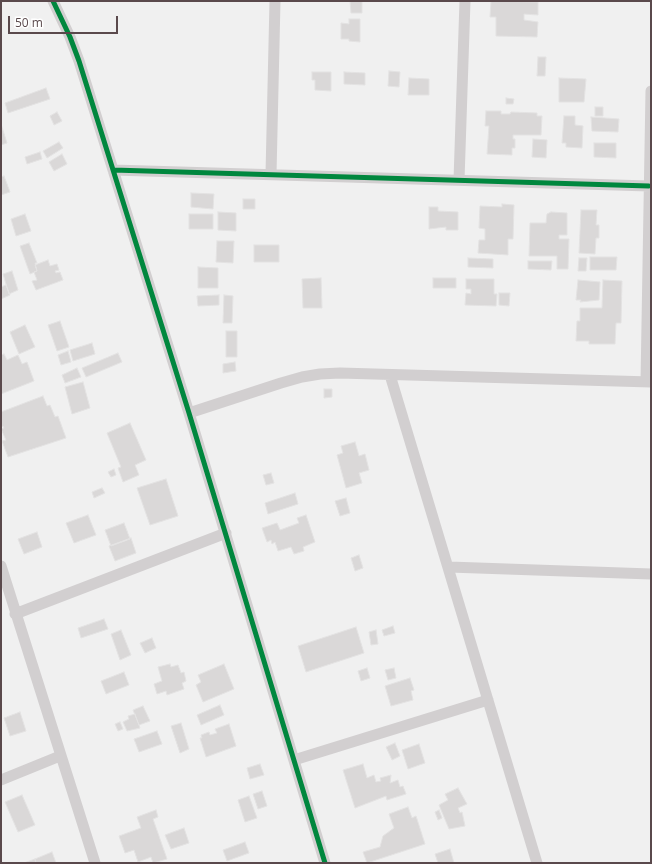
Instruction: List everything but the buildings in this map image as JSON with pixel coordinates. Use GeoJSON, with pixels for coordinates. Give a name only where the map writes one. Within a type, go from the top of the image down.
{"type":"FeatureCollection","features":[{"type":"Feature","properties":{"kind":"street"},"geometry":{"type":"LineString","coordinates":[[53,1],[70,37],[190,414],[325,863]]}},
{"type":"Feature","properties":{"kind":"street"},"geometry":{"type":"LineString","coordinates":[[270,174],[275,1]]}},
{"type":"Feature","properties":{"kind":"street"},"geometry":{"type":"LineString","coordinates":[[459,180],[464,1]]}},
{"type":"Feature","properties":{"kind":"street"},"geometry":{"type":"LineString","coordinates":[[190,414],[302,377],[340,373],[648,382],[651,91]]}},
{"type":"Feature","properties":{"kind":"street"},"geometry":{"type":"LineString","coordinates":[[113,170],[649,186]]}},
{"type":"Feature","properties":{"kind":"street"},"geometry":{"type":"LineString","coordinates":[[390,375],[537,863]]}},
{"type":"Feature","properties":{"kind":"street"},"geometry":{"type":"LineString","coordinates":[[15,614],[226,533]]}},
{"type":"Feature","properties":{"kind":"street"},"geometry":{"type":"LineString","coordinates":[[1,566],[95,863]]}},
{"type":"Feature","properties":{"kind":"street"},"geometry":{"type":"LineString","coordinates":[[448,568],[651,574]]}},
{"type":"Feature","properties":{"kind":"street"},"geometry":{"type":"LineString","coordinates":[[294,760],[488,700]]}},
{"type":"Feature","properties":{"kind":"street"},"geometry":{"type":"LineString","coordinates":[[1,780],[60,756]]}},
{"type":"Feature","properties":{"kind":"cycle path"},"geometry":{"type":"LineString","coordinates":[[53,1],[70,37],[79,61],[189,413],[325,863]]}},
{"type":"Feature","properties":{"kind":"cycle path"},"geometry":{"type":"LineString","coordinates":[[113,170],[649,186]]}}]}
